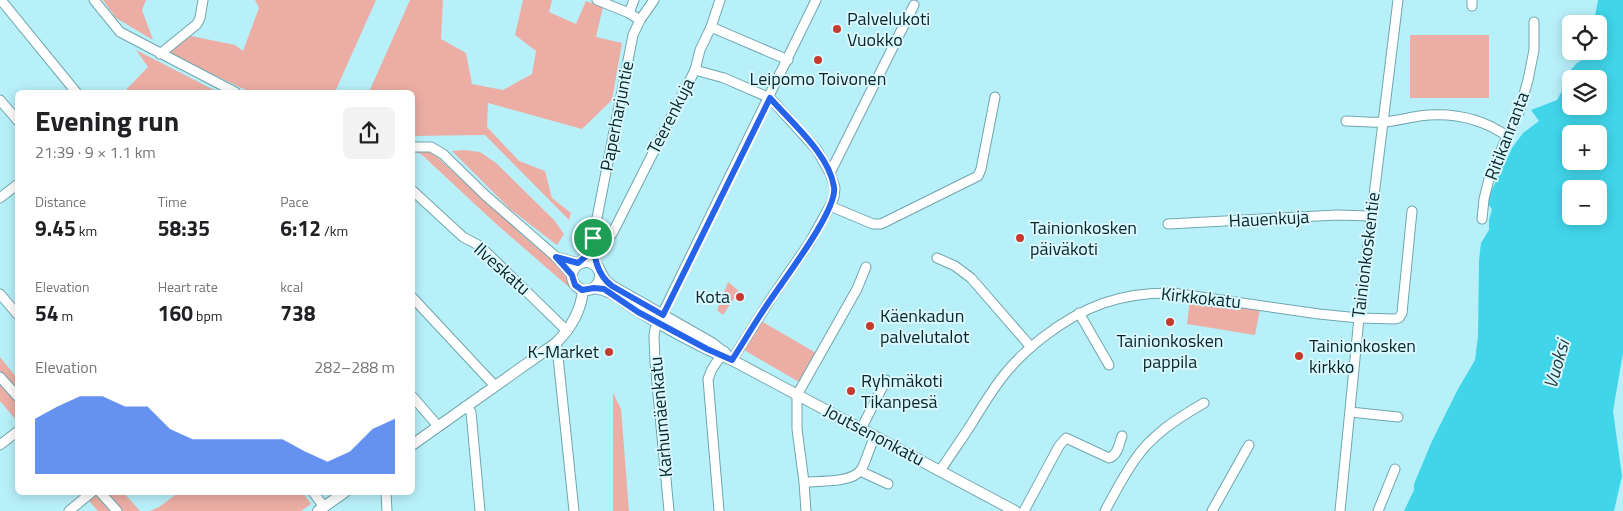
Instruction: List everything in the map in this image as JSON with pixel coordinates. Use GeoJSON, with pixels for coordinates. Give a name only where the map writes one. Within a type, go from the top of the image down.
{"type":"FeatureCollection","features":[{"type":"Feature","properties":{"kind":"main road"},"geometry":{"type":"LineString","coordinates":[[590,262],[598,268],[600,281],[594,288],[582,290],[575,285],[572,275],[573,268],[578,263],[590,262]]}},
{"type":"Feature","properties":{"kind":"main road","name":"Joutsenonkatu"},"geometry":{"type":"LineString","coordinates":[[598,268],[609,283],[661,318],[732,360],[1016,511]]}},
{"type":"Feature","properties":{"kind":"main road","name":"Joutsenonkatu"},"geometry":{"type":"LineString","coordinates":[[594,288],[604,289],[638,312],[661,318]]}},
{"type":"Feature","properties":{"kind":"main road"},"geometry":{"type":"LineString","coordinates":[[415,443],[556,343],[567,331],[578,312],[582,290]]}},
{"type":"Feature","properties":{"kind":"main road"},"geometry":{"type":"LineString","coordinates":[[321,509],[341,495]]}},
{"type":"Feature","properties":{"kind":"street"},"geometry":{"type":"LineString","coordinates":[[1,0],[74,90]]}},
{"type":"Feature","properties":{"kind":"street"},"geometry":{"type":"LineString","coordinates":[[94,0],[120,32],[232,90]]}},
{"type":"Feature","properties":{"kind":"street"},"geometry":{"type":"LineString","coordinates":[[160,54],[196,24],[200,18],[203,0]]}},
{"type":"Feature","properties":{"kind":"street"},"geometry":{"type":"LineString","coordinates":[[597,0],[640,20]]}},
{"type":"Feature","properties":{"kind":"street"},"geometry":{"type":"LineString","coordinates":[[629,14],[634,0]]}},
{"type":"Feature","properties":{"kind":"street","name":"Paperharjuntie"},"geometry":{"type":"LineString","coordinates":[[578,263],[586,256],[593,238],[631,45],[640,20],[654,0]]}},
{"type":"Feature","properties":{"kind":"street"},"geometry":{"type":"LineString","coordinates":[[695,70],[700,50],[711,27],[720,0]]}},
{"type":"Feature","properties":{"kind":"street","name":"Karhumäenkatu"},"geometry":{"type":"LineString","coordinates":[[669,511],[654,336],[661,318],[770,98],[816,0]]}},
{"type":"Feature","properties":{"kind":"street","name":"Tainionkoskentie"},"geometry":{"type":"LineString","coordinates":[[1340,511],[1371,216],[1378,122],[1398,0]]}},
{"type":"Feature","properties":{"kind":"street"},"geometry":{"type":"LineString","coordinates":[[830,173],[914,5]]}},
{"type":"Feature","properties":{"kind":"street","name":"Ritikanranta"},"geometry":{"type":"LineString","coordinates":[[1482,219],[1489,179],[1519,112],[1528,80],[1534,50],[1534,22]]}},
{"type":"Feature","properties":{"kind":"street"},"geometry":{"type":"LineString","coordinates":[[711,27],[788,60]]}},
{"type":"Feature","properties":{"kind":"street","name":"Teerenkuja"},"geometry":{"type":"LineString","coordinates":[[612,234],[695,70],[724,78],[770,98]]}},
{"type":"Feature","properties":{"kind":"street"},"geometry":{"type":"LineString","coordinates":[[830,206],[873,224],[881,224],[978,176],[995,97]]}},
{"type":"Feature","properties":{"kind":"street"},"geometry":{"type":"LineString","coordinates":[[732,360],[810,242],[834,197],[835,188],[830,173],[817,150],[770,98]]}},
{"type":"Feature","properties":{"kind":"street"},"geometry":{"type":"LineString","coordinates":[[0,100],[15,118]]}},
{"type":"Feature","properties":{"kind":"street"},"geometry":{"type":"LineString","coordinates":[[1346,121],[1378,122],[1432,115],[1464,117],[1496,128],[1507,136]]}},
{"type":"Feature","properties":{"kind":"street"},"geometry":{"type":"LineString","coordinates":[[415,147],[431,147],[443,154],[485,195],[556,257],[572,275]]}},
{"type":"Feature","properties":{"kind":"street"},"geometry":{"type":"LineString","coordinates":[[0,198],[15,186]]}},
{"type":"Feature","properties":{"kind":"street","name":"Ilveskatu"},"geometry":{"type":"LineString","coordinates":[[415,193],[464,237],[480,246],[567,331]]}},
{"type":"Feature","properties":{"kind":"street","name":"Kirkkokatu"},"geometry":{"type":"LineString","coordinates":[[940,471],[998,382],[1012,365],[1056,327],[1100,303],[1153,292],[1173,293],[1359,318],[1399,318],[1402,313],[1412,211]]}},
{"type":"Feature","properties":{"kind":"street","name":"Hauenkuja"},"geometry":{"type":"LineString","coordinates":[[1168,224],[1337,215],[1371,216]]}},
{"type":"Feature","properties":{"kind":"street","name":"Paperharjuntie"},"geometry":{"type":"LineString","coordinates":[[593,238],[594,258],[598,268]]}},
{"type":"Feature","properties":{"kind":"street"},"geometry":{"type":"LineString","coordinates":[[556,257],[578,263]]}},
{"type":"Feature","properties":{"kind":"street"},"geometry":{"type":"LineString","coordinates":[[937,258],[955,266],[971,278],[1031,347]]}},
{"type":"Feature","properties":{"kind":"street"},"geometry":{"type":"LineString","coordinates":[[806,511],[797,429],[798,395],[857,289],[866,267]]}},
{"type":"Feature","properties":{"kind":"street"},"geometry":{"type":"LineString","coordinates":[[0,294],[15,309]]}},
{"type":"Feature","properties":{"kind":"street"},"geometry":{"type":"LineString","coordinates":[[415,300],[495,386]]}},
{"type":"Feature","properties":{"kind":"street"},"geometry":{"type":"LineString","coordinates":[[1079,313],[1109,365]]}},
{"type":"Feature","properties":{"kind":"street"},"geometry":{"type":"LineString","coordinates":[[556,343],[574,511]]}},
{"type":"Feature","properties":{"kind":"street"},"geometry":{"type":"LineString","coordinates":[[719,511],[708,379],[712,368],[722,353]]}},
{"type":"Feature","properties":{"kind":"street"},"geometry":{"type":"LineString","coordinates":[[0,377],[15,394]]}},
{"type":"Feature","properties":{"kind":"street"},"geometry":{"type":"LineString","coordinates":[[861,430],[886,380]]}},
{"type":"Feature","properties":{"kind":"street"},"geometry":{"type":"LineString","coordinates":[[415,399],[438,426]]}},
{"type":"Feature","properties":{"kind":"street"},"geometry":{"type":"LineString","coordinates":[[1105,511],[1135,460],[1145,447],[1172,423],[1204,403]]}},
{"type":"Feature","properties":{"kind":"street"},"geometry":{"type":"LineString","coordinates":[[466,406],[470,412],[480,511]]}},
{"type":"Feature","properties":{"kind":"street"},"geometry":{"type":"LineString","coordinates":[[1350,412],[1398,417]]}},
{"type":"Feature","properties":{"kind":"street"},"geometry":{"type":"LineString","coordinates":[[0,445],[15,432]]}},
{"type":"Feature","properties":{"kind":"street"},"geometry":{"type":"LineString","coordinates":[[1024,511],[1059,446],[1066,438],[1109,458],[1113,457],[1116,453],[1122,436]]}},
{"type":"Feature","properties":{"kind":"street"},"geometry":{"type":"LineString","coordinates":[[804,482],[842,480],[854,476],[860,471],[875,437]]}},
{"type":"Feature","properties":{"kind":"street"},"geometry":{"type":"LineString","coordinates":[[1212,511],[1249,445]]}},
{"type":"Feature","properties":{"kind":"street"},"geometry":{"type":"LineString","coordinates":[[1378,511],[1395,468]]}},
{"type":"Feature","properties":{"kind":"street"},"geometry":{"type":"LineString","coordinates":[[860,471],[888,484]]}},
{"type":"Feature","properties":{"kind":"street"},"geometry":{"type":"LineString","coordinates":[[69,511],[88,495]]}},
{"type":"Feature","properties":{"kind":"street"},"geometry":{"type":"LineString","coordinates":[[103,495],[117,511]]}},
{"type":"Feature","properties":{"kind":"street"},"geometry":{"type":"LineString","coordinates":[[314,495],[321,509]]}},
{"type":"Feature","properties":{"kind":"street"},"geometry":{"type":"LineString","coordinates":[[386,495],[387,511]]}},
{"type":"Feature","properties":{"kind":"shaded area"},"geometry":{"type":"Polygon","coordinates":[[[103,0],[146,0],[142,10],[153,40],[116,18],[103,0]]]}},
{"type":"Feature","properties":{"kind":"shaded area"},"geometry":{"type":"Polygon","coordinates":[[[255,0],[376,0],[336,90],[246,90],[168,53],[191,36],[235,45],[243,51],[259,8],[255,0]]]}},
{"type":"Feature","properties":{"kind":"shaded area"},"geometry":{"type":"Polygon","coordinates":[[[410,0],[443,0],[441,39],[466,53],[472,84],[503,90],[532,74],[536,51],[515,35],[523,0],[552,0],[549,12],[576,24],[586,1],[603,7],[596,37],[622,43],[612,100],[582,129],[488,103],[487,127],[519,161],[545,171],[552,198],[571,213],[569,220],[485,135],[415,136],[415,90],[370,90],[410,0]]]}},
{"type":"Feature","properties":{"kind":"shaded area"},"geometry":{"type":"Polygon","coordinates":[[[1410,35],[1489,35],[1489,98],[1410,98],[1410,35]]]}},
{"type":"Feature","properties":{"kind":"shaded area"},"geometry":{"type":"Polygon","coordinates":[[[136,50],[214,90],[126,90],[148,67],[136,50]]]}},
{"type":"Feature","properties":{"kind":"shaded area"},"geometry":{"type":"Polygon","coordinates":[[[428,150],[555,263],[566,277],[570,288],[494,222],[421,154],[415,152],[428,150]]]}},
{"type":"Feature","properties":{"kind":"shaded area"},"geometry":{"type":"Polygon","coordinates":[[[452,151],[480,152],[496,163],[554,220],[564,234],[557,245],[510,209],[452,151]]]}},
{"type":"Feature","properties":{"kind":"shaded area"},"geometry":{"type":"Polygon","coordinates":[[[728,282],[739,291],[723,315],[717,310],[728,282]]]}},
{"type":"Feature","properties":{"kind":"shaded area"},"geometry":{"type":"Polygon","coordinates":[[[1190,298],[1260,309],[1255,335],[1187,324],[1190,298]]]}},
{"type":"Feature","properties":{"kind":"shaded area"},"geometry":{"type":"Polygon","coordinates":[[[761,321],[816,353],[799,382],[744,350],[761,321]]]}},
{"type":"Feature","properties":{"kind":"shaded area"},"geometry":{"type":"Polygon","coordinates":[[[0,357],[15,376],[15,419],[0,401],[0,357]]]}},
{"type":"Feature","properties":{"kind":"shaded area"},"geometry":{"type":"Polygon","coordinates":[[[613,393],[621,409],[629,511],[613,511],[613,393]]]}},
{"type":"Feature","properties":{"kind":"shaded area"},"geometry":{"type":"Polygon","coordinates":[[[84,495],[126,495],[140,511],[98,511],[84,495]]]}},
{"type":"Feature","properties":{"kind":"shaded area"},"geometry":{"type":"Polygon","coordinates":[[[175,495],[304,495],[311,504],[301,511],[150,511],[175,495]]]}},
{"type":"Feature","properties":{"kind":"water","name":"Vuoksi"},"geometry":{"type":"Polygon","coordinates":[[[1598,0],[1623,0],[1623,353],[1613,411],[1622,476],[1614,511],[1404,511],[1432,441],[1475,360],[1478,336],[1481,243],[1489,230],[1492,209],[1488,204],[1501,167],[1523,133],[1539,121],[1531,110],[1557,100],[1562,91],[1562,115],[1607,115],[1607,70],[1571,70],[1582,60],[1607,60],[1607,15],[1595,15],[1598,0]]]}},
{"type":"Feature","properties":{"kind":"place","name":"Palvelukoti Vuokko"},"geometry":{"type":"Point","coordinates":[837,29]}},
{"type":"Feature","properties":{"kind":"place","name":"Leipomo Toivonen"},"geometry":{"type":"Point","coordinates":[818,60]}},
{"type":"Feature","properties":{"kind":"place","name":"Tainionkosken päiväkoti"},"geometry":{"type":"Point","coordinates":[1020,238]}},
{"type":"Feature","properties":{"kind":"place","name":"Kota"},"geometry":{"type":"Point","coordinates":[740,297]}},
{"type":"Feature","properties":{"kind":"place","name":"Tainionkosken pappila"},"geometry":{"type":"Point","coordinates":[1170,322]}},
{"type":"Feature","properties":{"kind":"place","name":"Käenkadun palvelutalot"},"geometry":{"type":"Point","coordinates":[870,326]}},
{"type":"Feature","properties":{"kind":"place","name":"K-Market"},"geometry":{"type":"Point","coordinates":[609,352]}},
{"type":"Feature","properties":{"kind":"place","name":"Tainionkosken kirkko"},"geometry":{"type":"Point","coordinates":[1299,356]}},
{"type":"Feature","properties":{"kind":"place","name":"Ryhmäkoti Tikanpesä"},"geometry":{"type":"Point","coordinates":[851,391]}},
{"type":"Feature","properties":{"kind":"route"},"geometry":{"type":"LineString","coordinates":[[770,98],[817,150],[830,173],[835,188],[830,206],[810,242],[732,360],[707,349],[638,312],[604,289],[582,290],[578,288],[573,282],[572,275],[556,257],[578,263],[586,256],[593,238],[594,258],[605,280],[612,286],[663,315],[770,98]]}}]}
